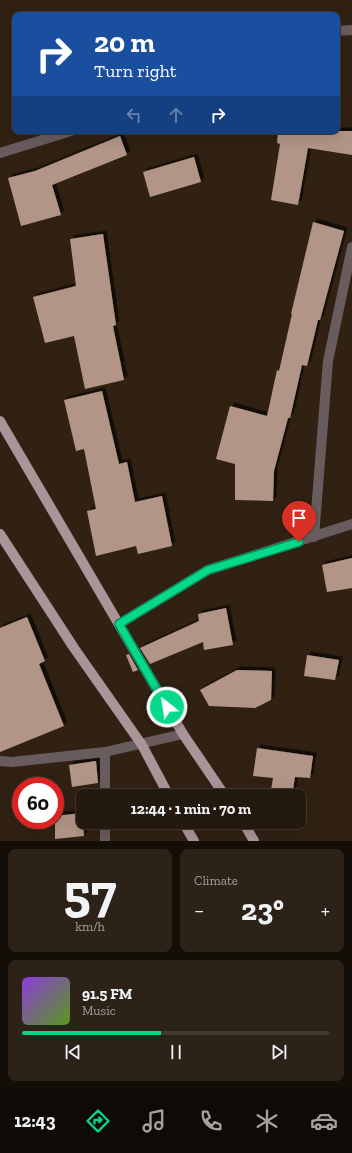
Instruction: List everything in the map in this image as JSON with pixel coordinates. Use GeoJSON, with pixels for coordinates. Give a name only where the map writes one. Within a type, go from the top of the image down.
{"type":"FeatureCollection","features":[{"type":"Feature","properties":{"kind":"main road"},"geometry":{"type":"LineString","coordinates":[[0,421],[183,734],[220,789]]}},
{"type":"Feature","properties":{"kind":"main road"},"geometry":{"type":"LineString","coordinates":[[0,534],[74,648],[142,745],[165,789]]}},
{"type":"Feature","properties":{"kind":"main road"},"geometry":{"type":"LineString","coordinates":[[187,829],[194,841]]}},
{"type":"Feature","properties":{"kind":"main road"},"geometry":{"type":"LineString","coordinates":[[247,829],[254,841]]}},
{"type":"Feature","properties":{"kind":"street"},"geometry":{"type":"LineString","coordinates":[[340,31],[352,30]]}},
{"type":"Feature","properties":{"kind":"street"},"geometry":{"type":"LineString","coordinates":[[0,153],[61,134]]}},
{"type":"Feature","properties":{"kind":"street"},"geometry":{"type":"LineString","coordinates":[[314,537],[328,361],[352,247]]}},
{"type":"Feature","properties":{"kind":"street"},"geometry":{"type":"LineString","coordinates":[[119,624],[208,570],[352,524]]}},
{"type":"Feature","properties":{"kind":"street"},"geometry":{"type":"LineString","coordinates":[[0,761],[12,762],[105,752],[142,745],[183,734]]}},
{"type":"Feature","properties":{"kind":"street"},"geometry":{"type":"LineString","coordinates":[[105,752],[105,789]]}},
{"type":"Feature","properties":{"kind":"street"},"geometry":{"type":"LineString","coordinates":[[105,829],[105,841]]}},
{"type":"Feature","properties":{"kind":"building"},"geometry":{"type":"Polygon","coordinates":[[[340,131],[352,131],[352,155],[308,148],[298,205],[271,200],[280,144],[277,143],[278,134],[340,134],[340,131]]]}},
{"type":"Feature","properties":{"kind":"building"},"geometry":{"type":"Polygon","coordinates":[[[120,136],[127,155],[52,185],[61,215],[21,226],[8,178],[35,171],[120,136]]]}},
{"type":"Feature","properties":{"kind":"building"},"geometry":{"type":"Polygon","coordinates":[[[194,157],[201,182],[150,197],[143,172],[194,157]]]}},
{"type":"Feature","properties":{"kind":"building"},"geometry":{"type":"Polygon","coordinates":[[[313,222],[344,231],[320,320],[318,320],[307,366],[302,365],[290,418],[288,418],[274,471],[273,501],[235,500],[235,464],[216,459],[230,406],[267,416],[277,370],[279,371],[313,222]]]}},
{"type":"Feature","properties":{"kind":"building"},"geometry":{"type":"Polygon","coordinates":[[[103,234],[116,325],[113,326],[124,380],[85,389],[74,336],[45,343],[33,297],[76,286],[70,239],[103,234]]]}},
{"type":"Feature","properties":{"kind":"building"},"geometry":{"type":"Polygon","coordinates":[[[102,391],[119,464],[127,462],[135,502],[162,496],[172,546],[138,554],[136,546],[96,556],[87,511],[96,509],[84,449],[76,451],[64,400],[102,391]]]}},
{"type":"Feature","properties":{"kind":"building"},"geometry":{"type":"Polygon","coordinates":[[[352,558],[352,588],[327,592],[322,565],[352,558]]]}},
{"type":"Feature","properties":{"kind":"building"},"geometry":{"type":"Polygon","coordinates":[[[226,608],[233,645],[204,650],[203,642],[150,664],[140,648],[199,621],[198,614],[226,608]]]}},
{"type":"Feature","properties":{"kind":"building"},"geometry":{"type":"Polygon","coordinates":[[[27,617],[45,661],[39,664],[64,726],[0,752],[0,628],[27,617]]]}},
{"type":"Feature","properties":{"kind":"building"},"geometry":{"type":"Polygon","coordinates":[[[129,654],[138,670],[133,672],[126,655],[129,654]]]}},
{"type":"Feature","properties":{"kind":"building"},"geometry":{"type":"Polygon","coordinates":[[[307,655],[339,660],[335,680],[304,676],[307,655]]]}},
{"type":"Feature","properties":{"kind":"building"},"geometry":{"type":"Polygon","coordinates":[[[237,670],[272,671],[271,700],[255,708],[209,706],[200,690],[237,670]]]}},
{"type":"Feature","properties":{"kind":"building"},"geometry":{"type":"Polygon","coordinates":[[[257,748],[313,756],[310,778],[295,777],[293,789],[271,789],[273,778],[253,776],[257,748]]]}},
{"type":"Feature","properties":{"kind":"building"},"geometry":{"type":"Polygon","coordinates":[[[96,761],[98,783],[72,787],[69,765],[96,761]]]}},
{"type":"Feature","properties":{"kind":"building"},"geometry":{"type":"Polygon","coordinates":[[[76,814],[76,829],[83,829],[84,836],[55,839],[55,829],[64,829],[64,815],[76,814]]]}},
{"type":"Feature","properties":{"kind":"route"},"geometry":{"type":"LineString","coordinates":[[167,707],[119,624],[208,570],[299,542]]}}]}
